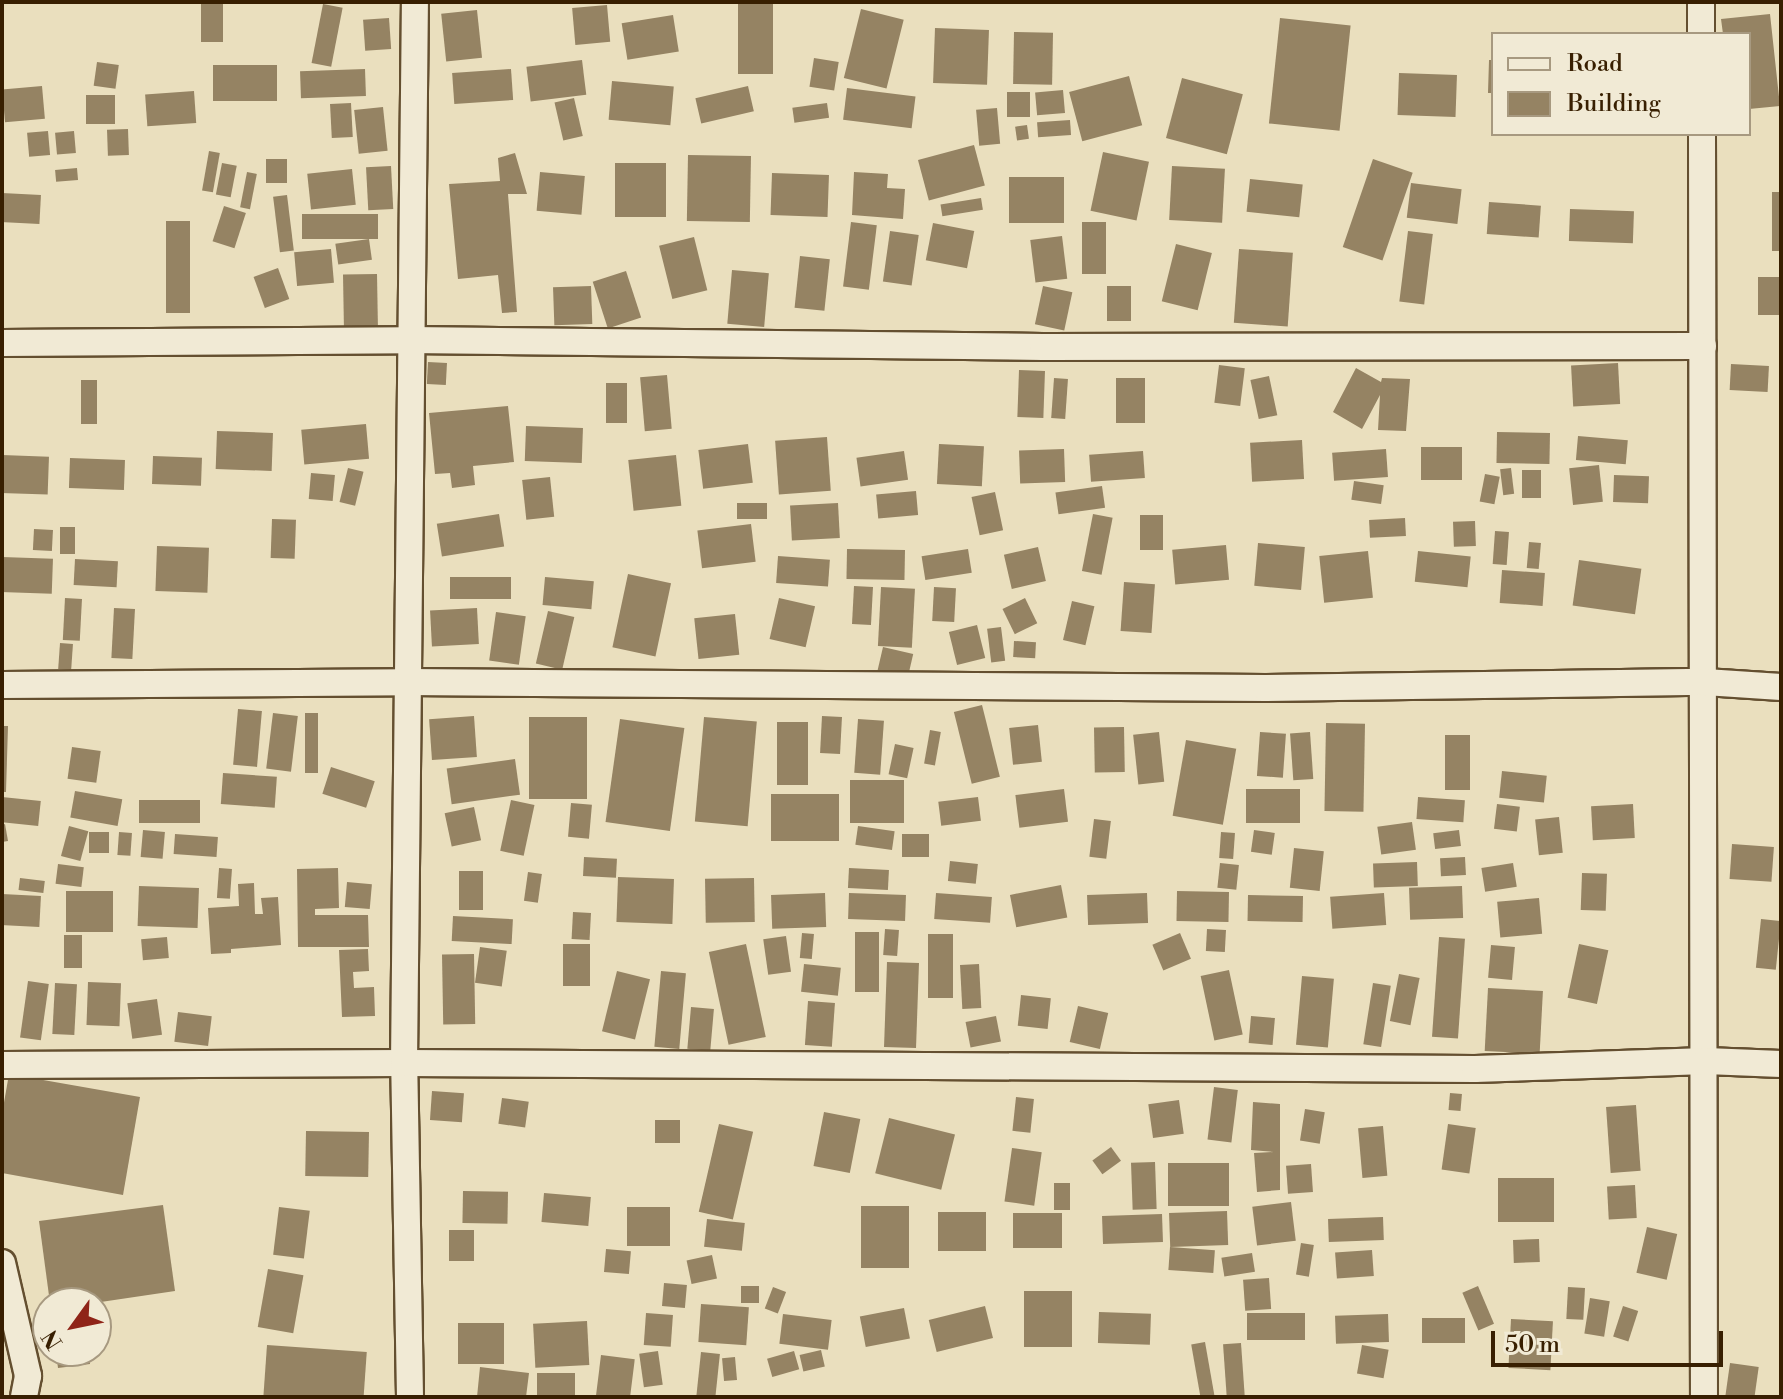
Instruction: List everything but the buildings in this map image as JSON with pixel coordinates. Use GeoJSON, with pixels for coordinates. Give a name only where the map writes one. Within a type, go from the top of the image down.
{"type":"FeatureCollection","features":[{"type":"Feature","properties":{"kind":"street"},"geometry":{"type":"LineString","coordinates":[[410,1397],[404,1063],[409,340],[415,2]]}},
{"type":"Feature","properties":{"kind":"street"},"geometry":{"type":"LineString","coordinates":[[1701,2],[1701,32]]}},
{"type":"Feature","properties":{"kind":"street"},"geometry":{"type":"LineString","coordinates":[[1702,136],[1706,1061],[1704,1397]]}},
{"type":"Feature","properties":{"kind":"street"},"geometry":{"type":"LineString","coordinates":[[2,343],[409,340],[1043,347],[1703,346]]}},
{"type":"Feature","properties":{"kind":"street"},"geometry":{"type":"LineString","coordinates":[[2,685],[408,682],[1266,688],[1705,682],[1781,687]]}},
{"type":"Feature","properties":{"kind":"street"},"geometry":{"type":"LineString","coordinates":[[2,1065],[404,1063],[1475,1069],[1706,1061],[1781,1064]]}},
{"type":"Feature","properties":{"kind":"street"},"geometry":{"type":"LineString","coordinates":[[2,1263],[28,1376],[24,1397]]}}]}
